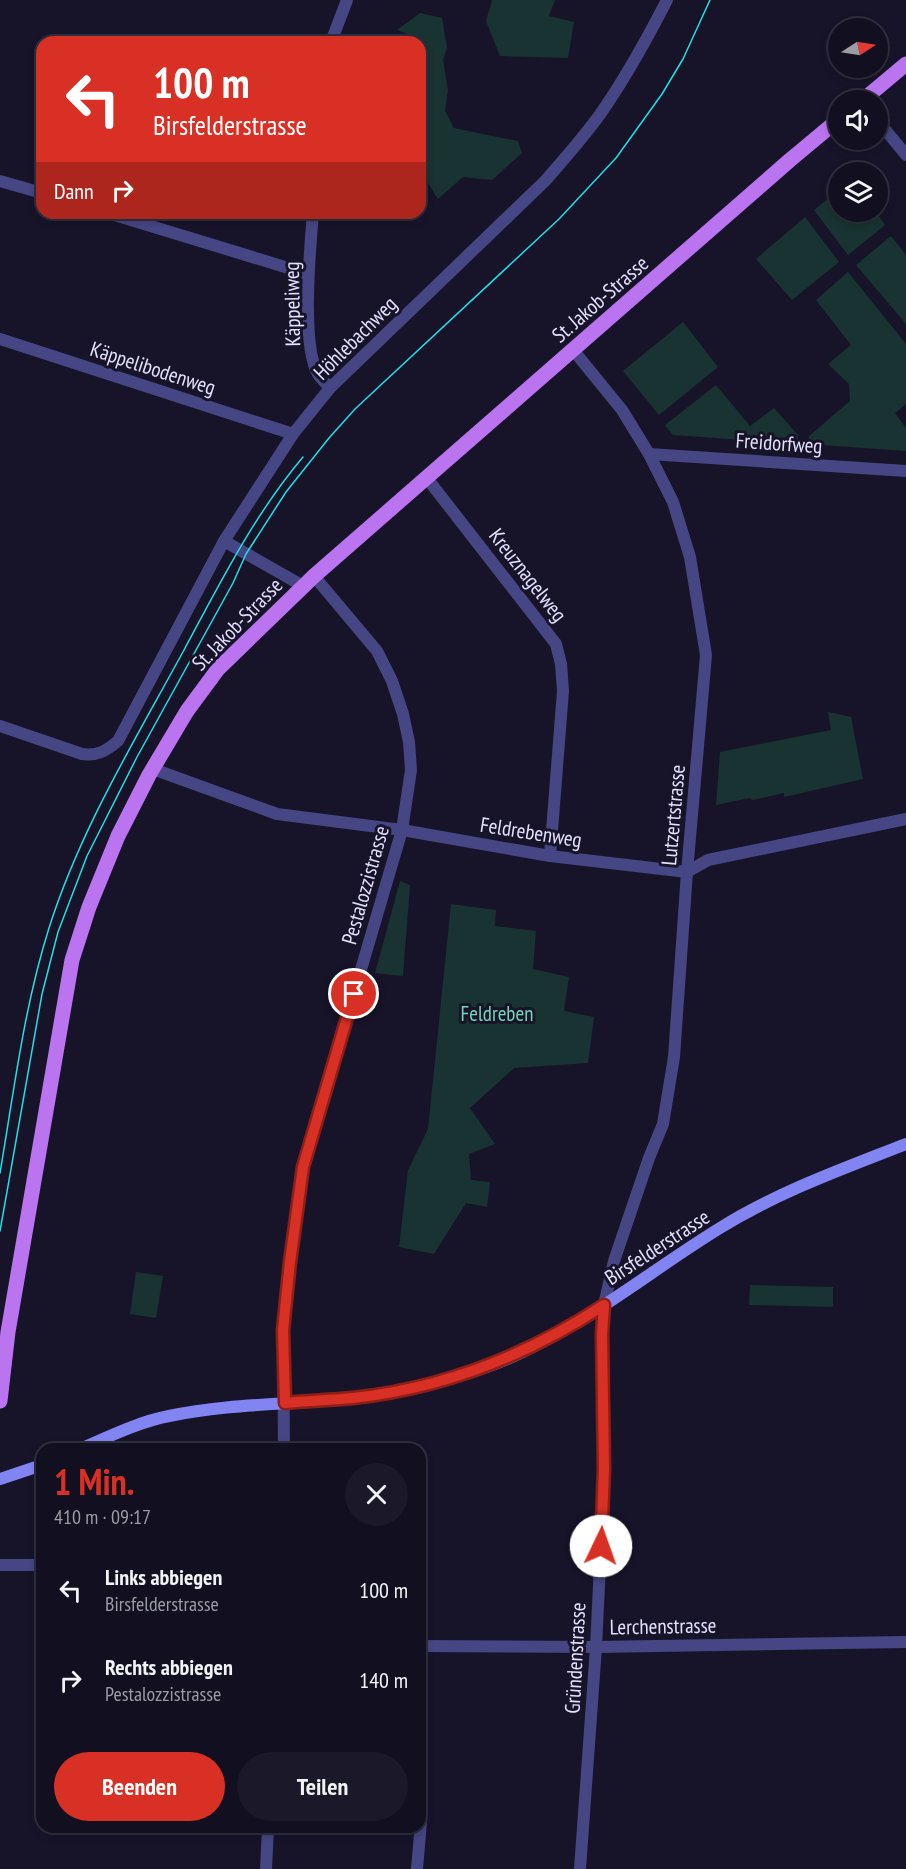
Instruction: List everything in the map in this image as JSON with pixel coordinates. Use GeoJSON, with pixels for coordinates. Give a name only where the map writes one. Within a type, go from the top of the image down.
{"type":"FeatureCollection","features":[{"type":"Feature","properties":{"kind":"main road"},"geometry":{"type":"LineString","coordinates":[[875,90],[906,64]]}},
{"type":"Feature","properties":{"kind":"main road","name":"St. Jakob-Strasse"},"geometry":{"type":"LineString","coordinates":[[0,1401],[8,1332],[72,960],[89,906],[118,836],[187,711],[218,669],[309,581],[828,128]]}},
{"type":"Feature","properties":{"kind":"main road","name":"Birsfelderstrasse"},"geometry":{"type":"LineString","coordinates":[[94,1443],[165,1416],[202,1409],[355,1398],[452,1378],[502,1361],[569,1328],[720,1228],[769,1201],[906,1144]]}},
{"type":"Feature","properties":{"kind":"main road"},"geometry":{"type":"LineString","coordinates":[[0,1479],[36,1467]]}},
{"type":"Feature","properties":{"kind":"street"},"geometry":{"type":"LineString","coordinates":[[333,36],[347,0]]}},
{"type":"Feature","properties":{"kind":"street","name":"Höhlebachweg"},"geometry":{"type":"LineString","coordinates":[[0,726],[94,756],[118,741],[224,541],[293,434],[330,388],[545,181],[601,113],[627,73],[667,0]]}},
{"type":"Feature","properties":{"kind":"street"},"geometry":{"type":"LineString","coordinates":[[888,133],[906,155]]}},
{"type":"Feature","properties":{"kind":"street"},"geometry":{"type":"LineString","coordinates":[[0,181],[36,191]]}},
{"type":"Feature","properties":{"kind":"street"},"geometry":{"type":"LineString","coordinates":[[128,219],[308,274]]}},
{"type":"Feature","properties":{"kind":"street","name":"Käppeliweg"},"geometry":{"type":"LineString","coordinates":[[313,219],[308,274],[310,349],[318,374],[330,388]]}},
{"type":"Feature","properties":{"kind":"street","name":"Käppelibodenweg"},"geometry":{"type":"LineString","coordinates":[[0,339],[293,434]]}},
{"type":"Feature","properties":{"kind":"street","name":"Lutzertstrasse"},"geometry":{"type":"LineString","coordinates":[[574,351],[622,410],[650,453],[673,502],[690,557],[706,655],[687,872],[679,1011],[663,1124],[614,1261],[604,1305]]}},
{"type":"Feature","properties":{"kind":"street","name":"Freidorfweg"},"geometry":{"type":"LineString","coordinates":[[650,453],[906,471]]}},
{"type":"Feature","properties":{"kind":"street","name":"Kreuznagelweg"},"geometry":{"type":"LineString","coordinates":[[426,477],[556,644],[561,664],[563,691],[550,856]]}},
{"type":"Feature","properties":{"kind":"street"},"geometry":{"type":"LineString","coordinates":[[224,541],[309,581]]}},
{"type":"Feature","properties":{"kind":"street","name":"Pestalozzistrasse"},"geometry":{"type":"LineString","coordinates":[[284,1443],[283,1330],[303,1167],[402,830],[411,770],[405,723],[392,681],[377,651],[309,581]]}},
{"type":"Feature","properties":{"kind":"street","name":"Feldrebenweg"},"geometry":{"type":"LineString","coordinates":[[153,769],[277,814],[402,830],[550,856],[687,872]]}},
{"type":"Feature","properties":{"kind":"street"},"geometry":{"type":"LineString","coordinates":[[687,872],[708,860],[906,819]]}},
{"type":"Feature","properties":{"kind":"street","name":"Gründenstrasse"},"geometry":{"type":"LineString","coordinates":[[580,1869],[596,1647],[604,1469],[602,1334],[604,1305]]}},
{"type":"Feature","properties":{"kind":"street"},"geometry":{"type":"LineString","coordinates":[[0,1564],[36,1565]]}},
{"type":"Feature","properties":{"kind":"street","name":"Lerchenstrasse"},"geometry":{"type":"LineString","coordinates":[[426,1646],[596,1647],[906,1642]]}},
{"type":"Feature","properties":{"kind":"street"},"geometry":{"type":"LineString","coordinates":[[266,1869],[268,1833]]}},
{"type":"Feature","properties":{"kind":"street"},"geometry":{"type":"LineString","coordinates":[[417,1869],[420,1833]]}},
{"type":"Feature","properties":{"kind":"green space"},"geometry":{"type":"Polygon","coordinates":[[[492,0],[555,0],[549,16],[574,22],[568,58],[500,56],[486,21],[492,0]]]}},
{"type":"Feature","properties":{"kind":"green space"},"geometry":{"type":"Polygon","coordinates":[[[420,13],[442,18],[447,48],[443,60],[448,90],[445,111],[454,128],[518,141],[522,153],[492,180],[463,177],[438,199],[426,180],[426,36],[408,36],[397,30],[420,13]]]}},
{"type":"Feature","properties":{"kind":"green space"},"geometry":{"type":"Polygon","coordinates":[[[828,199],[828,222],[883,222],[885,225],[848,255],[814,210],[828,199]]]}},
{"type":"Feature","properties":{"kind":"green space"},"geometry":{"type":"Polygon","coordinates":[[[805,217],[839,262],[792,300],[756,259],[805,217]]]}},
{"type":"Feature","properties":{"kind":"green space"},"geometry":{"type":"Polygon","coordinates":[[[891,236],[906,255],[906,324],[856,265],[891,236]]]}},
{"type":"Feature","properties":{"kind":"green space"},"geometry":{"type":"Polygon","coordinates":[[[848,272],[906,344],[906,404],[895,413],[906,428],[906,451],[808,444],[809,436],[850,401],[849,384],[828,364],[851,345],[816,300],[848,272]]]}},
{"type":"Feature","properties":{"kind":"green space"},"geometry":{"type":"Polygon","coordinates":[[[683,322],[718,367],[659,415],[623,371],[683,322]]]}},
{"type":"Feature","properties":{"kind":"green space"},"geometry":{"type":"Polygon","coordinates":[[[716,385],[750,426],[774,408],[798,435],[798,444],[673,435],[665,425],[716,385]]]}},
{"type":"Feature","properties":{"kind":"green space"},"geometry":{"type":"Polygon","coordinates":[[[828,712],[851,717],[863,779],[784,797],[784,793],[716,805],[720,752],[831,730],[828,712]]]}},
{"type":"Feature","properties":{"kind":"green space"},"geometry":{"type":"Polygon","coordinates":[[[400,881],[410,885],[403,976],[375,973],[400,881]]]}},
{"type":"Feature","properties":{"kind":"green space","name":"Feldreben"},"geometry":{"type":"Polygon","coordinates":[[[451,904],[496,910],[495,926],[536,931],[533,969],[569,977],[564,1011],[594,1017],[588,1063],[514,1068],[470,1108],[495,1144],[469,1154],[471,1180],[490,1182],[487,1207],[466,1203],[434,1254],[399,1247],[408,1170],[428,1129],[451,904]]]}},
{"type":"Feature","properties":{"kind":"green space"},"geometry":{"type":"Polygon","coordinates":[[[136,1272],[163,1276],[156,1318],[130,1314],[136,1272]]]}},
{"type":"Feature","properties":{"kind":"green space"},"geometry":{"type":"Polygon","coordinates":[[[750,1285],[833,1287],[833,1307],[749,1305],[750,1285]]]}},
{"type":"Feature","properties":{"kind":"tram line"},"geometry":{"type":"LineString","coordinates":[[0,1231],[42,994],[58,932],[87,856],[137,757],[233,583],[246,554],[286,492],[355,409],[559,219],[616,158],[662,94],[683,59],[710,0]]}},
{"type":"Feature","properties":{"kind":"tram line"},"geometry":{"type":"LineString","coordinates":[[0,1173],[20,1049],[40,958],[76,856],[110,786],[225,575],[253,526],[303,457]]}},
{"type":"Feature","properties":{"kind":"route"},"geometry":{"type":"LineString","coordinates":[[354,994],[303,1167],[283,1330],[285,1403],[355,1398],[452,1378],[502,1361],[569,1328],[604,1305],[602,1334],[604,1469],[601,1546]]}}]}
